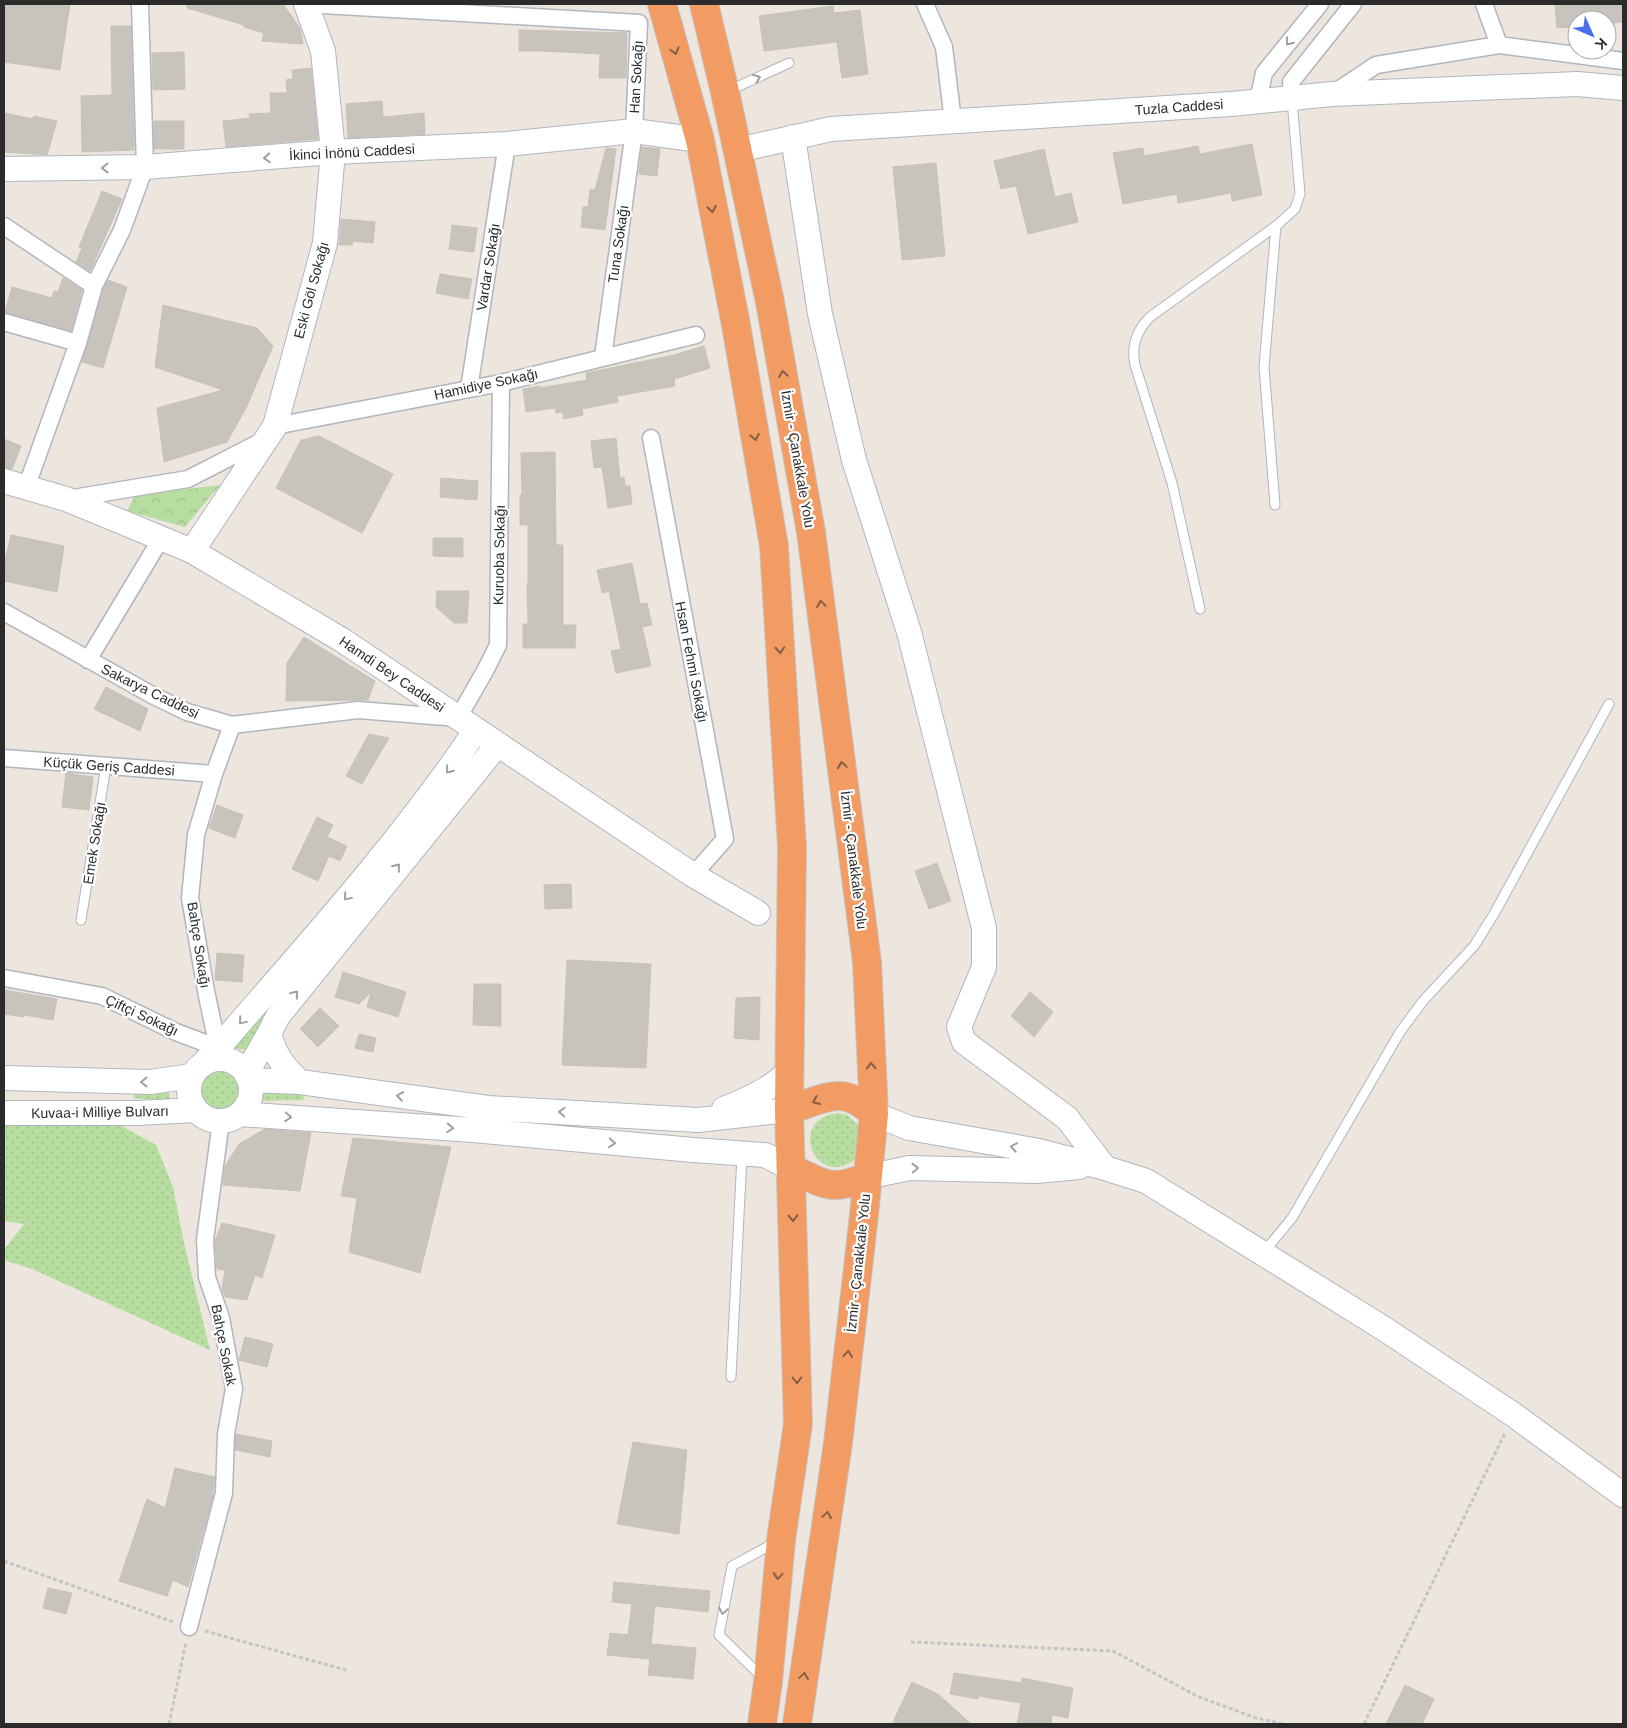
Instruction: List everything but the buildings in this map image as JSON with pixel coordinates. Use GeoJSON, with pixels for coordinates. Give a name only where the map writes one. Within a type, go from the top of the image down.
{"type":"FeatureCollection","features":[{"type":"Feature","properties":{"kind":"highway"},"geometry":{"type":"LineString","coordinates":[[662,4],[700,140],[736,325],[774,546],[792,847],[791,1070],[789,1110],[798,1424],[781,1540],[768,1682],[762,1724]]}},
{"type":"Feature","properties":{"kind":"highway","name":"İzmir - Çanakkale Yolu"},"geometry":{"type":"LineString","coordinates":[[704,4],[738,150],[770,302],[811,532],[867,962],[874,1114],[838,1443],[797,1724]]}},
{"type":"Feature","properties":{"kind":"highway"},"geometry":{"type":"LineString","coordinates":[[789,1110],[811,1104],[823,1097],[837,1095],[851,1098],[864,1104],[874,1114]]}},
{"type":"Feature","properties":{"kind":"highway"},"geometry":{"type":"LineString","coordinates":[[792,1169],[822,1183],[836,1186],[850,1184],[867,1177]]}},
{"type":"Feature","properties":{"kind":"main road","name":"Eski Göl Sokağı"},"geometry":{"type":"LineString","coordinates":[[192,551],[271,432],[325,243],[333,152],[323,50],[306,4]]}},
{"type":"Feature","properties":{"kind":"main road","name":"Tuzla Caddesi"},"geometry":{"type":"LineString","coordinates":[[738,150],[831,129],[1230,104],[1332,94],[1577,84],[1623,88]]}},
{"type":"Feature","properties":{"kind":"main road","name":"İkinci İnönü Caddesi"},"geometry":{"type":"LineString","coordinates":[[4,169],[144,168],[333,152],[507,144],[634,131],[700,140]]}},
{"type":"Feature","properties":{"kind":"main road"},"geometry":{"type":"LineString","coordinates":[[793,137],[820,314],[854,460],[909,632],[984,928],[984,968],[959,1027],[964,1042],[1067,1118],[1101,1167]]}},
{"type":"Feature","properties":{"kind":"main road","name":"Hamdi Bey Caddesi"},"geometry":{"type":"LineString","coordinates":[[15,485],[66,499],[192,551],[342,640],[694,875],[758,913]]}},
{"type":"Feature","properties":{"kind":"main road"},"geometry":{"type":"LineString","coordinates":[[467,724],[453,764],[378,861],[197,1071],[190,1085],[190,1094],[196,1110],[212,1120],[230,1117],[473,1130],[765,1155],[792,1169]]}},
{"type":"Feature","properties":{"kind":"main road"},"geometry":{"type":"LineString","coordinates":[[248,1076],[278,1016],[498,744]]}},
{"type":"Feature","properties":{"kind":"main road"},"geometry":{"type":"LineString","coordinates":[[269,1034],[274,1052],[283,1067],[300,1082]]}},
{"type":"Feature","properties":{"kind":"main road"},"geometry":{"type":"LineString","coordinates":[[197,1071],[210,1061],[220,1059],[235,1063],[248,1076],[251,1089],[250,1098],[230,1117]]}},
{"type":"Feature","properties":{"kind":"main road"},"geometry":{"type":"LineString","coordinates":[[698,1120],[760,1094],[791,1070]]}},
{"type":"Feature","properties":{"kind":"main road","name":"Kuvaa-i Milliye Bulvarı"},"geometry":{"type":"LineString","coordinates":[[4,1078],[150,1082],[197,1071]]}},
{"type":"Feature","properties":{"kind":"main road"},"geometry":{"type":"LineString","coordinates":[[248,1076],[488,1108],[698,1120],[789,1110]]}},
{"type":"Feature","properties":{"kind":"main road","name":"Kuvaa-i Milliye Bulvarı"},"geometry":{"type":"LineString","coordinates":[[4,1113],[138,1113],[196,1110]]}},
{"type":"Feature","properties":{"kind":"main road"},"geometry":{"type":"LineString","coordinates":[[1039,1151],[1055,1148],[1064,1141],[1067,1132],[1061,1113]]}},
{"type":"Feature","properties":{"kind":"main road"},"geometry":{"type":"LineString","coordinates":[[874,1114],[909,1128],[1039,1151],[1146,1181],[1383,1328],[1514,1414],[1623,1495]]}},
{"type":"Feature","properties":{"kind":"main road"},"geometry":{"type":"LineString","coordinates":[[867,1177],[909,1168],[1036,1171],[1101,1167]]}},
{"type":"Feature","properties":{"kind":"street"},"geometry":{"type":"LineString","coordinates":[[15,485],[78,344],[94,286],[122,230],[144,168],[140,4]]}},
{"type":"Feature","properties":{"kind":"street","name":"Han Sokağı"},"geometry":{"type":"LineString","coordinates":[[306,4],[639,23],[634,131]]}},
{"type":"Feature","properties":{"kind":"street"},"geometry":{"type":"LineString","coordinates":[[925,4],[944,47],[953,121]]}},
{"type":"Feature","properties":{"kind":"street"},"geometry":{"type":"LineString","coordinates":[[1258,101],[1264,73],[1320,4]]}},
{"type":"Feature","properties":{"kind":"street"},"geometry":{"type":"LineString","coordinates":[[1292,98],[1291,82],[1353,4]]}},
{"type":"Feature","properties":{"kind":"street"},"geometry":{"type":"LineString","coordinates":[[1484,4],[1499,45]]}},
{"type":"Feature","properties":{"kind":"street"},"geometry":{"type":"LineString","coordinates":[[1332,94],[1376,65],[1499,45],[1623,61]]}},
{"type":"Feature","properties":{"kind":"street","name":"Tuna Sokağı"},"geometry":{"type":"LineString","coordinates":[[603,357],[634,131]]}},
{"type":"Feature","properties":{"kind":"street","name":"Vardar Sokağı"},"geometry":{"type":"LineString","coordinates":[[469,389],[507,144]]}},
{"type":"Feature","properties":{"kind":"street"},"geometry":{"type":"LineString","coordinates":[[4,226],[94,286]]}},
{"type":"Feature","properties":{"kind":"street"},"geometry":{"type":"LineString","coordinates":[[4,322],[78,344]]}},
{"type":"Feature","properties":{"kind":"street","name":"Hamidiye Sokağı"},"geometry":{"type":"LineString","coordinates":[[66,499],[188,479],[271,432],[501,383],[696,335]]}},
{"type":"Feature","properties":{"kind":"street","name":"Kuruoba Sokağı"},"geometry":{"type":"LineString","coordinates":[[467,724],[485,671],[498,645],[501,383]]}},
{"type":"Feature","properties":{"kind":"street","name":"Hsan Fehmi Sokağı"},"geometry":{"type":"LineString","coordinates":[[651,438],[725,839],[694,875]]}},
{"type":"Feature","properties":{"kind":"street"},"geometry":{"type":"LineString","coordinates":[[88,660],[162,537]]}},
{"type":"Feature","properties":{"kind":"street","name":"Sakarya Caddesi"},"geometry":{"type":"LineString","coordinates":[[4,612],[88,660],[187,712],[232,726],[358,710],[467,724]]}},
{"type":"Feature","properties":{"kind":"street","name":"Bahçe Sokağı"},"geometry":{"type":"LineString","coordinates":[[218,1048],[190,898],[196,835],[214,774],[232,726]]}},
{"type":"Feature","properties":{"kind":"street","name":"Küçük Geriş Caddesi"},"geometry":{"type":"LineString","coordinates":[[4,758],[214,774]]}},
{"type":"Feature","properties":{"kind":"street","name":"Çiftçi Sokağı"},"geometry":{"type":"LineString","coordinates":[[4,978],[102,996],[176,1032],[218,1048]]}},
{"type":"Feature","properties":{"kind":"street","name":"Bahçe Sokak"},"geometry":{"type":"LineString","coordinates":[[189,1627],[224,1493],[226,1434],[234,1389],[221,1318],[207,1277],[205,1240],[230,1117]]}},
{"type":"Feature","properties":{"kind":"lane"},"geometry":{"type":"LineString","coordinates":[[725,92],[789,63]]}},
{"type":"Feature","properties":{"kind":"lane"},"geometry":{"type":"LineString","coordinates":[[1200,609],[1172,483],[1135,365],[1134,347],[1139,330],[1150,316],[1276,226],[1294,209],[1300,194],[1292,98]]}},
{"type":"Feature","properties":{"kind":"lane"},"geometry":{"type":"LineString","coordinates":[[1275,504],[1264,367],[1276,226]]}},
{"type":"Feature","properties":{"kind":"lane"},"geometry":{"type":"LineString","coordinates":[[1262,1254],[1292,1218],[1400,1032],[1423,1002],[1474,946],[1494,914],[1608,704]]}},
{"type":"Feature","properties":{"kind":"lane","name":"Emek Sokağı"},"geometry":{"type":"LineString","coordinates":[[81,920],[106,766]]}},
{"type":"Feature","properties":{"kind":"lane"},"geometry":{"type":"LineString","coordinates":[[731,1377],[742,1154]]}},
{"type":"Feature","properties":{"kind":"lane"},"geometry":{"type":"LineString","coordinates":[[768,1682],[719,1634],[732,1566],[781,1540]]}},
{"type":"Feature","properties":{"kind":"path"},"geometry":{"type":"LineString","coordinates":[[1364,1724],[1514,1414]]}},
{"type":"Feature","properties":{"kind":"path"},"geometry":{"type":"LineString","coordinates":[[169,1724],[189,1627]]}},
{"type":"Feature","properties":{"kind":"path"},"geometry":{"type":"LineString","coordinates":[[911,1642],[1113,1651],[1199,1698],[1256,1718],[1283,1724]]}},
{"type":"Feature","properties":{"kind":"green space"},"geometry":{"type":"Polygon","coordinates":[[[220,485],[185,527],[127,511],[135,495],[220,485]]]}},
{"type":"Feature","properties":{"kind":"green space"},"geometry":{"type":"Polygon","coordinates":[[[279,995],[249,1051],[229,1047],[279,995]]]}},
{"type":"Feature","properties":{"kind":"green space"},"geometry":{"type":"Polygon","coordinates":[[[223,1069],[231,1072],[237,1078],[240,1090],[237,1102],[231,1108],[215,1111],[207,1108],[201,1102],[198,1086],[201,1078],[207,1072],[223,1069]]]}},
{"type":"Feature","properties":{"kind":"green space"},"geometry":{"type":"Polygon","coordinates":[[[258,1085],[304,1096],[303,1100],[257,1101],[258,1085]]]}},
{"type":"Feature","properties":{"kind":"green space"},"geometry":{"type":"Polygon","coordinates":[[[169,1091],[170,1102],[134,1098],[134,1094],[169,1091]]]}},
{"type":"Feature","properties":{"kind":"green space"},"geometry":{"type":"Polygon","coordinates":[[[839,1113],[847,1115],[860,1126],[858,1157],[843,1166],[830,1166],[819,1160],[812,1150],[810,1138],[813,1127],[823,1118],[839,1113]]]}},
{"type":"Feature","properties":{"kind":"green space"},"geometry":{"type":"Polygon","coordinates":[[[4,1122],[118,1124],[156,1145],[173,1187],[184,1243],[210,1350],[32,1269],[4,1260],[4,1250],[24,1224],[4,1221],[4,1122]]]}}]}
